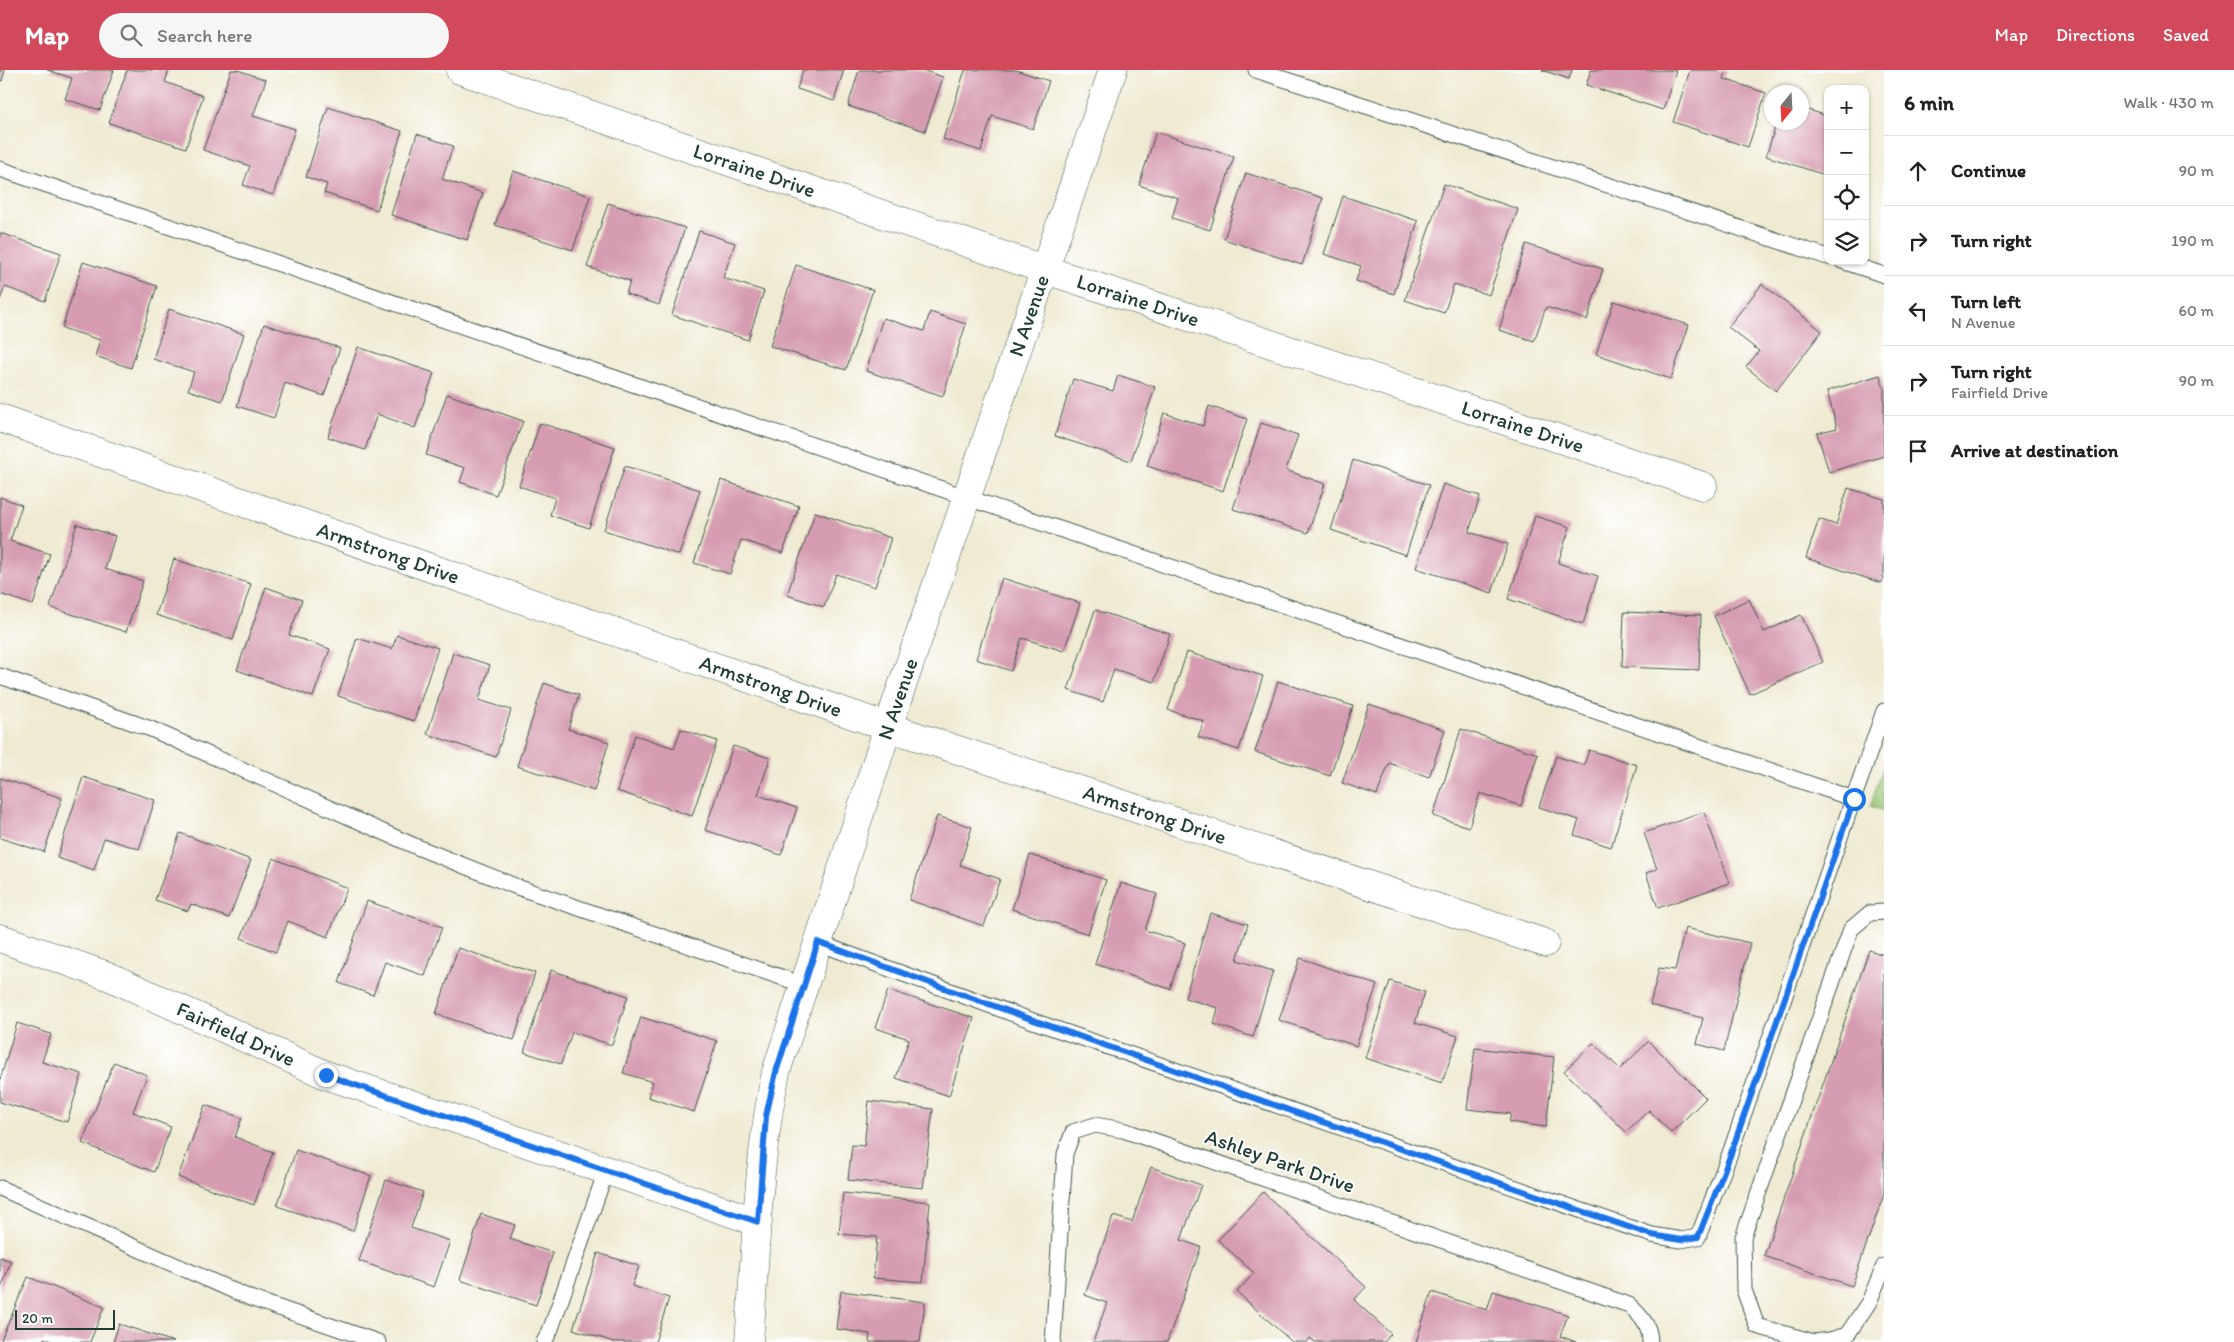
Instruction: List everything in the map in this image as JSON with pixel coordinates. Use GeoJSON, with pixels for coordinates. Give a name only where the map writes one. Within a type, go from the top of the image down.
{"type":"FeatureCollection","features":[{"type":"Feature","properties":{"kind":"street","name":"Lorraine Drive"},"geometry":{"type":"LineString","coordinates":[[460,70],[1046,270],[1704,486]]}},
{"type":"Feature","properties":{"kind":"street","name":"N Avenue"},"geometry":{"type":"LineString","coordinates":[[749,1342],[766,1116],[776,1072],[888,727],[1113,70]]}},
{"type":"Feature","properties":{"kind":"street","name":"Armstrong Drive"},"geometry":{"type":"LineString","coordinates":[[0,418],[888,727],[1545,943]]}},
{"type":"Feature","properties":{"kind":"street","name":"Fairfield Drive"},"geometry":{"type":"LineString","coordinates":[[0,938],[108,976],[326,1075],[758,1222]]}},
{"type":"Feature","properties":{"kind":"lane"},"geometry":{"type":"LineString","coordinates":[[1256,70],[1824,255]]}},
{"type":"Feature","properties":{"kind":"lane"},"geometry":{"type":"LineString","coordinates":[[0,169],[591,371],[968,496],[1854,799]]}},
{"type":"Feature","properties":{"kind":"lane"},"geometry":{"type":"LineString","coordinates":[[1854,265],[1884,275]]}},
{"type":"Feature","properties":{"kind":"lane"},"geometry":{"type":"LineString","coordinates":[[0,676],[152,729],[417,847],[520,888],[804,985]]}},
{"type":"Feature","properties":{"kind":"lane"},"geometry":{"type":"LineString","coordinates":[[818,942],[1036,1022],[1652,1235],[1681,1240],[1698,1237],[1730,1156],[1884,711]]}},
{"type":"Feature","properties":{"kind":"lane"},"geometry":{"type":"LineString","coordinates":[[1884,912],[1870,913],[1850,929],[1743,1237],[1744,1290],[1757,1326],[1814,1342],[1830,1340],[1847,1335],[1869,1302],[1884,1266]]}},
{"type":"Feature","properties":{"kind":"lane","name":"Ashley Park Drive"},"geometry":{"type":"LineString","coordinates":[[1053,1342],[1065,1154],[1073,1132],[1096,1125],[1123,1130],[1629,1305],[1644,1320],[1650,1333],[1650,1342]]}},
{"type":"Feature","properties":{"kind":"lane"},"geometry":{"type":"LineString","coordinates":[[544,1342],[550,1331],[606,1171]]}},
{"type":"Feature","properties":{"kind":"lane"},"geometry":{"type":"LineString","coordinates":[[0,1188],[250,1298],[378,1342]]}},
{"type":"Feature","properties":{"kind":"green space"},"geometry":{"type":"Polygon","coordinates":[[[1884,765],[1884,811],[1870,806],[1884,765]]]}},
{"type":"Feature","properties":{"kind":"building"},"geometry":{"type":"Polygon","coordinates":[[[0,70],[5,70],[2,81],[0,80],[0,70]]]}},
{"type":"Feature","properties":{"kind":"building"},"geometry":{"type":"Polygon","coordinates":[[[47,70],[114,70],[100,110],[65,99],[72,78],[47,70]]]}},
{"type":"Feature","properties":{"kind":"building"},"geometry":{"type":"Polygon","coordinates":[[[127,70],[169,70],[165,82],[203,96],[186,148],[109,123],[127,70]]]}},
{"type":"Feature","properties":{"kind":"building"},"geometry":{"type":"Polygon","coordinates":[[[231,70],[238,70],[266,80],[253,116],[295,129],[273,195],[243,185],[250,166],[203,150],[231,70]]]}},
{"type":"Feature","properties":{"kind":"building"},"geometry":{"type":"Polygon","coordinates":[[[803,70],[844,70],[834,101],[797,89],[803,70]]]}},
{"type":"Feature","properties":{"kind":"building"},"geometry":{"type":"Polygon","coordinates":[[[859,70],[922,70],[943,77],[925,131],[848,106],[859,70]]]}},
{"type":"Feature","properties":{"kind":"building"},"geometry":{"type":"Polygon","coordinates":[[[965,70],[1016,70],[1049,81],[1033,129],[992,116],[981,151],[943,139],[965,70]]]}},
{"type":"Feature","properties":{"kind":"building"},"geometry":{"type":"Polygon","coordinates":[[[1542,70],[1572,70],[1569,79],[1542,70]]]}},
{"type":"Feature","properties":{"kind":"building"},"geometry":{"type":"Polygon","coordinates":[[[1591,70],[1676,70],[1663,110],[1586,85],[1591,70]]]}},
{"type":"Feature","properties":{"kind":"building"},"geometry":{"type":"Polygon","coordinates":[[[1690,70],[1727,70],[1724,79],[1764,92],[1764,99],[1748,147],[1673,122],[1690,70]]]}},
{"type":"Feature","properties":{"kind":"building"},"geometry":{"type":"Polygon","coordinates":[[[328,107],[402,131],[377,210],[324,193],[327,184],[306,177],[328,107]]]}},
{"type":"Feature","properties":{"kind":"building"},"geometry":{"type":"Polygon","coordinates":[[[1809,110],[1824,115],[1824,175],[1766,156],[1774,130],[1809,130],[1809,110]]]}},
{"type":"Feature","properties":{"kind":"building"},"geometry":{"type":"Polygon","coordinates":[[[1156,132],[1234,157],[1210,230],[1172,218],[1178,198],[1139,185],[1156,132]]]}},
{"type":"Feature","properties":{"kind":"building"},"geometry":{"type":"Polygon","coordinates":[[[417,134],[453,146],[442,179],[483,193],[467,240],[391,215],[417,134]]]}},
{"type":"Feature","properties":{"kind":"building"},"geometry":{"type":"Polygon","coordinates":[[[513,171],[590,196],[573,250],[495,225],[513,171]]]}},
{"type":"Feature","properties":{"kind":"building"},"geometry":{"type":"Polygon","coordinates":[[[1246,173],[1323,198],[1302,265],[1224,239],[1246,173]]]}},
{"type":"Feature","properties":{"kind":"building"},"geometry":{"type":"Polygon","coordinates":[[[1444,184],[1518,209],[1489,295],[1454,284],[1444,313],[1405,300],[1444,184]]]}},
{"type":"Feature","properties":{"kind":"building"},"geometry":{"type":"Polygon","coordinates":[[[1343,196],[1418,221],[1394,294],[1356,281],[1361,266],[1324,254],[1343,196]]]}},
{"type":"Feature","properties":{"kind":"building"},"geometry":{"type":"Polygon","coordinates":[[[608,203],[685,228],[659,305],[626,294],[630,281],[587,267],[608,203]]]}},
{"type":"Feature","properties":{"kind":"building"},"geometry":{"type":"Polygon","coordinates":[[[699,231],[735,243],[723,278],[764,291],[748,340],[672,315],[699,231]]]}},
{"type":"Feature","properties":{"kind":"building"},"geometry":{"type":"Polygon","coordinates":[[[0,233],[61,253],[45,301],[5,287],[0,300],[0,233]]]}},
{"type":"Feature","properties":{"kind":"building"},"geometry":{"type":"Polygon","coordinates":[[[1526,244],[1603,269],[1587,320],[1546,307],[1534,341],[1499,330],[1526,244]]]}},
{"type":"Feature","properties":{"kind":"building"},"geometry":{"type":"Polygon","coordinates":[[[83,262],[157,286],[131,368],[95,356],[100,340],[62,328],[83,262]]]}},
{"type":"Feature","properties":{"kind":"building"},"geometry":{"type":"Polygon","coordinates":[[[796,265],[873,290],[846,370],[770,346],[796,265]]]}},
{"type":"Feature","properties":{"kind":"building"},"geometry":{"type":"Polygon","coordinates":[[[1762,284],[1822,331],[1776,391],[1746,367],[1759,351],[1728,327],[1762,284]]]}},
{"type":"Feature","properties":{"kind":"building"},"geometry":{"type":"Polygon","coordinates":[[[1614,301],[1689,325],[1671,379],[1596,354],[1614,301]]]}},
{"type":"Feature","properties":{"kind":"building"},"geometry":{"type":"Polygon","coordinates":[[[169,309],[244,334],[222,401],[188,390],[194,372],[153,359],[169,309]]]}},
{"type":"Feature","properties":{"kind":"building"},"geometry":{"type":"Polygon","coordinates":[[[930,312],[966,324],[943,396],[866,371],[883,318],[924,331],[930,312]]]}},
{"type":"Feature","properties":{"kind":"building"},"geometry":{"type":"Polygon","coordinates":[[[264,324],[340,348],[324,396],[285,383],[274,418],[237,406],[264,324]]]}},
{"type":"Feature","properties":{"kind":"building"},"geometry":{"type":"Polygon","coordinates":[[[358,347],[434,373],[415,428],[377,414],[365,450],[328,437],[358,347]]]}},
{"type":"Feature","properties":{"kind":"building"},"geometry":{"type":"Polygon","coordinates":[[[1118,375],[1155,387],[1131,461],[1055,436],[1073,379],[1113,391],[1118,375]]]}},
{"type":"Feature","properties":{"kind":"building"},"geometry":{"type":"Polygon","coordinates":[[[1880,375],[1884,389],[1884,456],[1829,472],[1817,433],[1837,428],[1827,391],[1880,375]]]}},
{"type":"Feature","properties":{"kind":"building"},"geometry":{"type":"Polygon","coordinates":[[[447,394],[523,421],[496,495],[460,482],[465,468],[426,455],[447,394]]]}},
{"type":"Feature","properties":{"kind":"building"},"geometry":{"type":"Polygon","coordinates":[[[1209,406],[1247,419],[1223,491],[1147,466],[1164,413],[1203,426],[1209,406]]]}},
{"type":"Feature","properties":{"kind":"building"},"geometry":{"type":"Polygon","coordinates":[[[540,423],[615,447],[589,528],[550,515],[555,498],[519,486],[540,423]]]}},
{"type":"Feature","properties":{"kind":"building"},"geometry":{"type":"Polygon","coordinates":[[[1261,423],[1298,435],[1286,470],[1325,484],[1308,533],[1233,509],[1261,423]]]}},
{"type":"Feature","properties":{"kind":"building"},"geometry":{"type":"Polygon","coordinates":[[[1353,460],[1429,485],[1406,555],[1331,530],[1353,460]]]}},
{"type":"Feature","properties":{"kind":"building"},"geometry":{"type":"Polygon","coordinates":[[[625,466],[700,490],[679,555],[604,530],[625,466]]]}},
{"type":"Feature","properties":{"kind":"building"},"geometry":{"type":"Polygon","coordinates":[[[721,480],[799,506],[783,553],[741,540],[730,574],[694,563],[721,480]]]}},
{"type":"Feature","properties":{"kind":"building"},"geometry":{"type":"Polygon","coordinates":[[[1443,484],[1480,496],[1469,532],[1508,544],[1492,593],[1416,568],[1443,484]]]}},
{"type":"Feature","properties":{"kind":"building"},"geometry":{"type":"Polygon","coordinates":[[[1848,488],[1884,499],[1884,574],[1881,583],[1806,558],[1819,519],[1836,525],[1848,488]]]}},
{"type":"Feature","properties":{"kind":"building"},"geometry":{"type":"Polygon","coordinates":[[[0,497],[22,505],[10,541],[50,554],[33,605],[0,594],[0,497]]]}},
{"type":"Feature","properties":{"kind":"building"},"geometry":{"type":"Polygon","coordinates":[[[815,512],[891,538],[875,587],[836,574],[824,607],[787,595],[815,512]]]}},
{"type":"Feature","properties":{"kind":"building"},"geometry":{"type":"Polygon","coordinates":[[[1535,516],[1570,527],[1558,563],[1598,576],[1583,624],[1508,599],[1535,516]]]}},
{"type":"Feature","properties":{"kind":"building"},"geometry":{"type":"Polygon","coordinates":[[[77,524],[115,536],[105,569],[143,581],[126,632],[50,607],[77,524]]]}},
{"type":"Feature","properties":{"kind":"building"},"geometry":{"type":"Polygon","coordinates":[[[174,559],[251,584],[233,640],[156,615],[174,559]]]}},
{"type":"Feature","properties":{"kind":"building"},"geometry":{"type":"Polygon","coordinates":[[[1002,578],[1080,603],[1064,651],[1022,638],[1011,671],[976,659],[1002,578]]]}},
{"type":"Feature","properties":{"kind":"building"},"geometry":{"type":"Polygon","coordinates":[[[266,587],[302,600],[289,635],[330,649],[313,697],[237,670],[266,587]]]}},
{"type":"Feature","properties":{"kind":"building"},"geometry":{"type":"Polygon","coordinates":[[[1749,599],[1764,632],[1801,615],[1823,662],[1750,694],[1714,616],[1749,599]]]}},
{"type":"Feature","properties":{"kind":"building"},"geometry":{"type":"Polygon","coordinates":[[[1095,610],[1170,634],[1154,682],[1114,669],[1103,702],[1068,690],[1095,610]]]}},
{"type":"Feature","properties":{"kind":"building"},"geometry":{"type":"Polygon","coordinates":[[[1624,612],[1701,615],[1699,670],[1622,667],[1624,612]]]}},
{"type":"Feature","properties":{"kind":"building"},"geometry":{"type":"Polygon","coordinates":[[[397,635],[438,648],[414,721],[338,696],[357,638],[392,649],[397,635]]]}},
{"type":"Feature","properties":{"kind":"building"},"geometry":{"type":"Polygon","coordinates":[[[1187,652],[1263,676],[1239,750],[1198,737],[1204,721],[1168,710],[1187,652]]]}},
{"type":"Feature","properties":{"kind":"building"},"geometry":{"type":"Polygon","coordinates":[[[453,653],[490,665],[479,700],[511,710],[496,757],[427,734],[453,653]]]}},
{"type":"Feature","properties":{"kind":"building"},"geometry":{"type":"Polygon","coordinates":[[[1278,681],[1353,706],[1330,776],[1255,752],[1278,681]]]}},
{"type":"Feature","properties":{"kind":"building"},"geometry":{"type":"Polygon","coordinates":[[[544,683],[579,695],[568,729],[609,742],[594,791],[517,766],[544,683]]]}},
{"type":"Feature","properties":{"kind":"building"},"geometry":{"type":"Polygon","coordinates":[[[1369,704],[1445,730],[1429,777],[1389,763],[1377,795],[1342,783],[1369,704]]]}},
{"type":"Feature","properties":{"kind":"building"},"geometry":{"type":"Polygon","coordinates":[[[681,729],[717,741],[692,816],[617,791],[635,735],[674,748],[681,729]]]}},
{"type":"Feature","properties":{"kind":"building"},"geometry":{"type":"Polygon","coordinates":[[[1461,729],[1538,754],[1521,806],[1480,793],[1469,827],[1433,816],[1461,729]]]}},
{"type":"Feature","properties":{"kind":"building"},"geometry":{"type":"Polygon","coordinates":[[[733,746],[770,758],[758,795],[797,808],[781,855],[705,830],[733,746]]]}},
{"type":"Feature","properties":{"kind":"building"},"geometry":{"type":"Polygon","coordinates":[[[1589,750],[1637,765],[1611,847],[1574,835],[1579,820],[1539,807],[1556,756],[1584,765],[1589,750]]]}},
{"type":"Feature","properties":{"kind":"building"},"geometry":{"type":"Polygon","coordinates":[[[83,777],[155,800],[139,849],[104,838],[94,870],[57,858],[83,777]]]}},
{"type":"Feature","properties":{"kind":"building"},"geometry":{"type":"Polygon","coordinates":[[[0,778],[62,798],[44,852],[0,838],[0,778]]]}},
{"type":"Feature","properties":{"kind":"building"},"geometry":{"type":"Polygon","coordinates":[[[1704,812],[1730,883],[1658,908],[1646,873],[1657,869],[1644,833],[1704,812]]]}},
{"type":"Feature","properties":{"kind":"building"},"geometry":{"type":"Polygon","coordinates":[[[937,816],[972,827],[960,865],[1000,879],[984,926],[909,900],[937,816]]]}},
{"type":"Feature","properties":{"kind":"building"},"geometry":{"type":"Polygon","coordinates":[[[180,833],[251,860],[229,918],[191,904],[188,911],[155,900],[180,833]]]}},
{"type":"Feature","properties":{"kind":"building"},"geometry":{"type":"Polygon","coordinates":[[[1030,855],[1106,880],[1088,934],[1012,909],[1030,855]]]}},
{"type":"Feature","properties":{"kind":"building"},"geometry":{"type":"Polygon","coordinates":[[[273,858],[347,888],[328,937],[288,921],[276,952],[241,938],[273,858]]]}},
{"type":"Feature","properties":{"kind":"building"},"geometry":{"type":"Polygon","coordinates":[[[1121,883],[1157,894],[1145,930],[1185,943],[1170,989],[1095,964],[1121,883]]]}},
{"type":"Feature","properties":{"kind":"building"},"geometry":{"type":"Polygon","coordinates":[[[367,901],[442,927],[425,976],[385,962],[373,995],[339,983],[367,901]]]}},
{"type":"Feature","properties":{"kind":"building"},"geometry":{"type":"Polygon","coordinates":[[[1210,913],[1248,924],[1237,960],[1273,971],[1253,1037],[1214,1024],[1218,1008],[1185,998],[1210,913]]]}},
{"type":"Feature","properties":{"kind":"building"},"geometry":{"type":"Polygon","coordinates":[[[1685,928],[1750,943],[1724,1051],[1697,1044],[1703,1018],[1650,1005],[1659,968],[1675,970],[1685,928]]]}},
{"type":"Feature","properties":{"kind":"building"},"geometry":{"type":"Polygon","coordinates":[[[458,948],[535,973],[514,1040],[436,1014],[458,948]]]}},
{"type":"Feature","properties":{"kind":"building"},"geometry":{"type":"Polygon","coordinates":[[[1869,950],[1884,955],[1884,1194],[1852,1286],[1764,1256],[1869,950]]]}},
{"type":"Feature","properties":{"kind":"building"},"geometry":{"type":"Polygon","coordinates":[[[1300,958],[1377,985],[1356,1046],[1279,1020],[1300,958]]]}},
{"type":"Feature","properties":{"kind":"building"},"geometry":{"type":"Polygon","coordinates":[[[551,970],[628,996],[612,1045],[572,1032],[561,1064],[524,1052],[551,970]]]}},
{"type":"Feature","properties":{"kind":"building"},"geometry":{"type":"Polygon","coordinates":[[[1390,981],[1425,992],[1415,1023],[1458,1036],[1442,1083],[1365,1058],[1390,981]]]}},
{"type":"Feature","properties":{"kind":"building"},"geometry":{"type":"Polygon","coordinates":[[[888,990],[974,1018],[949,1096],[896,1078],[909,1039],[875,1028],[888,990]]]}},
{"type":"Feature","properties":{"kind":"building"},"geometry":{"type":"Polygon","coordinates":[[[641,1017],[717,1041],[694,1112],[648,1097],[653,1082],[623,1073],[641,1017]]]}},
{"type":"Feature","properties":{"kind":"building"},"geometry":{"type":"Polygon","coordinates":[[[17,1023],[51,1034],[42,1062],[82,1074],[67,1122],[0,1102],[0,1080],[17,1023]]]}},
{"type":"Feature","properties":{"kind":"building"},"geometry":{"type":"Polygon","coordinates":[[[1649,1041],[1706,1098],[1671,1133],[1649,1110],[1626,1132],[1564,1071],[1593,1043],[1620,1069],[1649,1041]]]}},
{"type":"Feature","properties":{"kind":"building"},"geometry":{"type":"Polygon","coordinates":[[[1475,1048],[1554,1057],[1546,1127],[1509,1122],[1511,1114],[1467,1109],[1475,1048]]]}},
{"type":"Feature","properties":{"kind":"building"},"geometry":{"type":"Polygon","coordinates":[[[114,1062],[147,1075],[133,1112],[171,1127],[154,1172],[82,1143],[114,1062]]]}},
{"type":"Feature","properties":{"kind":"building"},"geometry":{"type":"Polygon","coordinates":[[[869,1101],[933,1109],[923,1188],[848,1180],[852,1145],[864,1146],[869,1101]]]}},
{"type":"Feature","properties":{"kind":"building"},"geometry":{"type":"Polygon","coordinates":[[[205,1105],[242,1118],[235,1137],[273,1152],[254,1205],[178,1177],[205,1105]]]}},
{"type":"Feature","properties":{"kind":"building"},"geometry":{"type":"Polygon","coordinates":[[[296,1150],[371,1176],[353,1231],[277,1206],[296,1150]]]}},
{"type":"Feature","properties":{"kind":"building"},"geometry":{"type":"Polygon","coordinates":[[[1151,1167],[1201,1185],[1181,1240],[1201,1247],[1167,1342],[1093,1342],[1107,1303],[1085,1295],[1113,1216],[1132,1222],[1151,1167]]]}},
{"type":"Feature","properties":{"kind":"building"},"geometry":{"type":"Polygon","coordinates":[[[386,1180],[423,1192],[411,1228],[450,1241],[434,1287],[359,1261],[386,1180]]]}},
{"type":"Feature","properties":{"kind":"building"},"geometry":{"type":"Polygon","coordinates":[[[1263,1192],[1366,1287],[1354,1300],[1391,1334],[1384,1342],[1315,1342],[1310,1338],[1307,1342],[1292,1342],[1237,1292],[1254,1273],[1218,1240],[1263,1192]]]}},
{"type":"Feature","properties":{"kind":"building"},"geometry":{"type":"Polygon","coordinates":[[[843,1193],[930,1202],[923,1282],[873,1278],[877,1237],[839,1234],[843,1193]]]}},
{"type":"Feature","properties":{"kind":"building"},"geometry":{"type":"Polygon","coordinates":[[[481,1214],[515,1225],[510,1239],[553,1253],[536,1305],[460,1280],[481,1214]]]}},
{"type":"Feature","properties":{"kind":"building"},"geometry":{"type":"Polygon","coordinates":[[[598,1253],[639,1266],[632,1286],[669,1298],[655,1342],[614,1342],[573,1329],[598,1253]]]}},
{"type":"Feature","properties":{"kind":"building"},"geometry":{"type":"Polygon","coordinates":[[[0,1257],[11,1261],[0,1291],[0,1257]]]}},
{"type":"Feature","properties":{"kind":"building"},"geometry":{"type":"Polygon","coordinates":[[[28,1277],[104,1307],[90,1342],[54,1342],[44,1338],[43,1342],[0,1342],[28,1277]]]}},
{"type":"Feature","properties":{"kind":"building"},"geometry":{"type":"Polygon","coordinates":[[[841,1291],[925,1302],[920,1342],[869,1342],[870,1334],[836,1329],[841,1291]]]}},
{"type":"Feature","properties":{"kind":"building"},"geometry":{"type":"Polygon","coordinates":[[[1493,1291],[1568,1315],[1560,1336],[1576,1342],[1416,1342],[1432,1292],[1487,1310],[1493,1291]]]}},
{"type":"Feature","properties":{"kind":"building"},"geometry":{"type":"Polygon","coordinates":[[[119,1324],[174,1342],[113,1342],[119,1324]]]}},
{"type":"Feature","properties":{"kind":"route"},"geometry":{"type":"LineString","coordinates":[[326,1075],[374,1093],[758,1222],[766,1116],[776,1072],[818,942],[1036,1022],[1652,1235],[1681,1240],[1698,1237],[1730,1156],[1854,799]]}}]}
